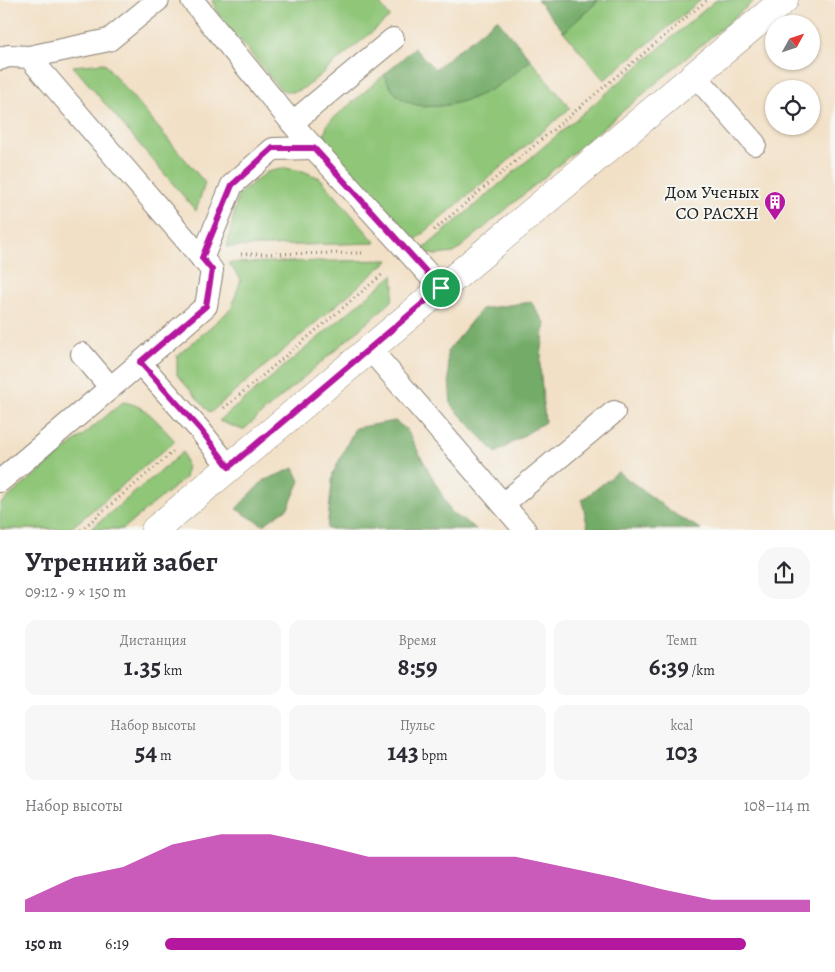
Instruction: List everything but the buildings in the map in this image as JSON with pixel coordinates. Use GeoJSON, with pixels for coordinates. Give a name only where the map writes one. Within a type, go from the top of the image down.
{"type":"FeatureCollection","features":[{"type":"Feature","properties":{"kind":"street"},"geometry":{"type":"LineString","coordinates":[[156,530],[784,0]]}},
{"type":"Feature","properties":{"kind":"lane"},"geometry":{"type":"LineString","coordinates":[[0,59],[8,56],[30,57],[109,40],[158,0]]}},
{"type":"Feature","properties":{"kind":"lane"},"geometry":{"type":"LineString","coordinates":[[192,0],[292,123],[441,288]]}},
{"type":"Feature","properties":{"kind":"lane"},"geometry":{"type":"LineString","coordinates":[[292,123],[394,39]]}},
{"type":"Feature","properties":{"kind":"lane"},"geometry":{"type":"LineString","coordinates":[[0,481],[206,306],[212,270],[30,57]]}},
{"type":"Feature","properties":{"kind":"lane"},"geometry":{"type":"LineString","coordinates":[[695,75],[755,144]]}},
{"type":"Feature","properties":{"kind":"lane"},"geometry":{"type":"LineString","coordinates":[[202,258],[232,185],[273,148],[314,148]]}},
{"type":"Feature","properties":{"kind":"lane"},"geometry":{"type":"LineString","coordinates":[[370,349],[525,530]]}},
{"type":"Feature","properties":{"kind":"lane"},"geometry":{"type":"LineString","coordinates":[[82,354],[110,387]]}},
{"type":"Feature","properties":{"kind":"lane"},"geometry":{"type":"LineString","coordinates":[[140,362],[200,429],[229,467]]}},
{"type":"Feature","properties":{"kind":"lane"},"geometry":{"type":"LineString","coordinates":[[503,504],[614,412]]}},
{"type":"Feature","properties":{"kind":"path"},"geometry":{"type":"LineString","coordinates":[[202,258],[222,255],[408,252]]}},
{"type":"Feature","properties":{"kind":"green space"},"geometry":{"type":"Polygon","coordinates":[[[212,0],[377,0],[390,17],[307,86],[290,92],[279,88],[216,11],[212,0]]]}},
{"type":"Feature","properties":{"kind":"green space"},"geometry":{"type":"Polygon","coordinates":[[[537,0],[599,0],[564,32],[537,0]]]}},
{"type":"Feature","properties":{"kind":"green space"},"geometry":{"type":"Polygon","coordinates":[[[599,0],[701,0],[604,80],[564,32],[599,0]]]}},
{"type":"Feature","properties":{"kind":"green space"},"geometry":{"type":"Polygon","coordinates":[[[716,0],[755,0],[454,253],[435,255],[421,251],[716,0]]]}},
{"type":"Feature","properties":{"kind":"green space"},"geometry":{"type":"Polygon","coordinates":[[[497,19],[531,60],[497,86],[473,98],[444,105],[430,106],[416,105],[403,100],[393,91],[384,75],[414,48],[435,69],[497,19]]]}},
{"type":"Feature","properties":{"kind":"green space"},"geometry":{"type":"Polygon","coordinates":[[[531,60],[570,108],[411,244],[329,149],[323,139],[328,123],[384,75],[394,92],[423,107],[446,105],[470,99],[496,86],[531,60]]]}},
{"type":"Feature","properties":{"kind":"green space"},"geometry":{"type":"Polygon","coordinates":[[[104,63],[205,183],[196,211],[73,66],[104,63]]]}},
{"type":"Feature","properties":{"kind":"green space"},"geometry":{"type":"Polygon","coordinates":[[[285,168],[303,171],[320,178],[376,243],[227,247],[238,195],[267,172],[285,168]]]}},
{"type":"Feature","properties":{"kind":"green space"},"geometry":{"type":"Polygon","coordinates":[[[389,260],[210,413],[177,375],[177,356],[231,309],[241,279],[228,263],[389,260]]]}},
{"type":"Feature","properties":{"kind":"green space"},"geometry":{"type":"Polygon","coordinates":[[[393,275],[392,301],[243,430],[219,421],[393,275]]]}},
{"type":"Feature","properties":{"kind":"green space"},"geometry":{"type":"Polygon","coordinates":[[[531,302],[545,323],[540,366],[545,422],[496,453],[451,405],[447,352],[481,309],[531,302]]]}},
{"type":"Feature","properties":{"kind":"green space"},"geometry":{"type":"Polygon","coordinates":[[[123,402],[146,411],[175,441],[70,529],[0,529],[0,504],[123,402]]]}},
{"type":"Feature","properties":{"kind":"green space"},"geometry":{"type":"Polygon","coordinates":[[[395,421],[406,429],[451,512],[476,529],[327,529],[333,473],[355,428],[395,421]]]}},
{"type":"Feature","properties":{"kind":"green space"},"geometry":{"type":"Polygon","coordinates":[[[183,452],[187,466],[185,478],[123,529],[91,529],[183,452]]]}},
{"type":"Feature","properties":{"kind":"green space"},"geometry":{"type":"Polygon","coordinates":[[[294,468],[300,481],[288,508],[263,525],[236,509],[263,481],[294,468]]]}},
{"type":"Feature","properties":{"kind":"green space"},"geometry":{"type":"Polygon","coordinates":[[[618,472],[676,515],[701,529],[588,529],[582,500],[618,472]]]}},
{"type":"Feature","properties":{"kind":"place","name":"Дом Ученых СО РАСХН"},"geometry":{"type":"Point","coordinates":[775,221]}},
{"type":"Feature","properties":{"kind":"route"},"geometry":{"type":"LineString","coordinates":[[273,148],[314,148],[441,288],[229,467],[200,429],[140,362],[206,306],[212,270],[202,258],[232,185],[273,148]]}}]}
